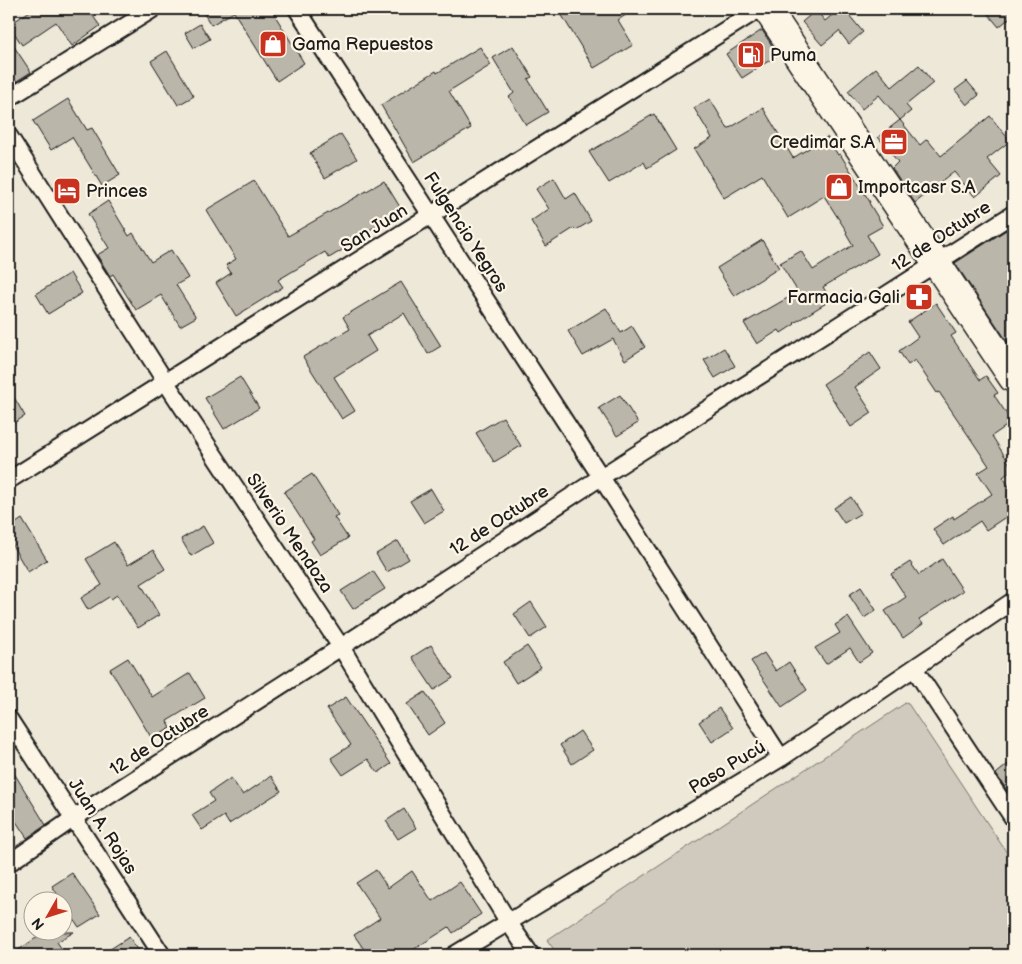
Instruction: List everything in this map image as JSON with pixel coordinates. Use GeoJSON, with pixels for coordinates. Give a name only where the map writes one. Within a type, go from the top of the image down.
{"type":"FeatureCollection","features":[{"type":"Feature","properties":{"kind":"highway"},"geometry":{"type":"LineString","coordinates":[[767,9],[1013,378]]}},
{"type":"Feature","properties":{"kind":"street"},"geometry":{"type":"LineString","coordinates":[[9,98],[153,9]]}},
{"type":"Feature","properties":{"kind":"street","name":"Fulgencio Yegros"},"geometry":{"type":"LineString","coordinates":[[297,9],[432,215],[781,758]]}},
{"type":"Feature","properties":{"kind":"street","name":"San Juan"},"geometry":{"type":"LineString","coordinates":[[9,480],[759,9]]}},
{"type":"Feature","properties":{"kind":"street","name":"Silverio Mendoza"},"geometry":{"type":"LineString","coordinates":[[9,136],[165,381],[341,647],[509,924],[531,955]]}},
{"type":"Feature","properties":{"kind":"street","name":"12 de Octubre"},"geometry":{"type":"LineString","coordinates":[[9,863],[74,818],[601,477],[1013,214]]}},
{"type":"Feature","properties":{"kind":"street","name":"Paso Pucú"},"geometry":{"type":"LineString","coordinates":[[454,955],[509,924],[781,758],[1013,602]]}},
{"type":"Feature","properties":{"kind":"street"},"geometry":{"type":"LineString","coordinates":[[914,668],[1013,818]]}},
{"type":"Feature","properties":{"kind":"street","name":"Juan A. Rojas"},"geometry":{"type":"LineString","coordinates":[[9,719],[162,955]]}},
{"type":"Feature","properties":{"kind":"shaded area"},"geometry":{"type":"Polygon","coordinates":[[[907,702],[1013,862],[1013,955],[558,955],[547,940],[907,702]]]}},
{"type":"Feature","properties":{"kind":"building"},"geometry":{"type":"Polygon","coordinates":[[[33,9],[88,9],[100,26],[72,46],[56,22],[22,45],[9,25],[33,9]]]}},
{"type":"Feature","properties":{"kind":"building","name":"Gama Repuestos"},"geometry":{"type":"Polygon","coordinates":[[[201,9],[271,9],[304,63],[277,81],[234,12],[211,25],[201,9]]]}},
{"type":"Feature","properties":{"kind":"building"},"geometry":{"type":"Polygon","coordinates":[[[558,9],[635,9],[618,20],[633,45],[594,68],[558,9]]]}},
{"type":"Feature","properties":{"kind":"building"},"geometry":{"type":"Polygon","coordinates":[[[839,9],[844,9],[863,32],[849,44],[839,31],[822,45],[802,22],[816,10],[825,21],[839,9]]]}},
{"type":"Feature","properties":{"kind":"building"},"geometry":{"type":"Polygon","coordinates":[[[984,9],[1013,9],[1013,15],[999,27],[984,9]]]}},
{"type":"Feature","properties":{"kind":"building"},"geometry":{"type":"Polygon","coordinates":[[[200,24],[210,39],[194,48],[185,33],[200,24]]]}},
{"type":"Feature","properties":{"kind":"building"},"geometry":{"type":"Polygon","coordinates":[[[762,30],[778,55],[742,78],[726,54],[762,30]]]}},
{"type":"Feature","properties":{"kind":"building"},"geometry":{"type":"Polygon","coordinates":[[[9,39],[31,72],[9,86],[9,39]]]}},
{"type":"Feature","properties":{"kind":"building"},"geometry":{"type":"Polygon","coordinates":[[[513,46],[532,77],[528,79],[548,112],[526,125],[509,97],[514,93],[493,58],[513,46]]]}},
{"type":"Feature","properties":{"kind":"building"},"geometry":{"type":"Polygon","coordinates":[[[480,47],[491,65],[449,91],[471,128],[414,162],[381,105],[436,71],[437,73],[480,47]]]}},
{"type":"Feature","properties":{"kind":"building"},"geometry":{"type":"Polygon","coordinates":[[[167,51],[194,96],[178,105],[151,61],[167,51]]]}},
{"type":"Feature","properties":{"kind":"building"},"geometry":{"type":"Polygon","coordinates":[[[919,65],[933,83],[906,105],[911,111],[900,120],[879,95],[862,109],[848,91],[876,68],[892,87],[919,65]]]}},
{"type":"Feature","properties":{"kind":"building"},"geometry":{"type":"Polygon","coordinates":[[[967,81],[979,95],[967,105],[955,90],[967,81]]]}},
{"type":"Feature","properties":{"kind":"building"},"geometry":{"type":"Polygon","coordinates":[[[68,99],[87,130],[92,128],[120,175],[102,186],[72,137],[51,150],[33,121],[68,99]]]}},
{"type":"Feature","properties":{"kind":"building"},"geometry":{"type":"Polygon","coordinates":[[[710,99],[728,129],[763,108],[793,158],[827,137],[838,155],[840,154],[883,226],[867,235],[878,254],[823,287],[831,300],[781,333],[779,330],[757,344],[744,323],[798,292],[780,263],[801,251],[813,270],[853,245],[824,196],[788,218],[762,175],[724,198],[694,149],[712,138],[694,108],[710,99]]]}},
{"type":"Feature","properties":{"kind":"building"},"geometry":{"type":"Polygon","coordinates":[[[654,114],[676,150],[647,168],[644,162],[609,183],[589,152],[654,114]]]}},
{"type":"Feature","properties":{"kind":"building"},"geometry":{"type":"Polygon","coordinates":[[[990,116],[1010,141],[987,159],[1001,176],[975,197],[954,172],[915,203],[892,168],[898,162],[878,137],[900,120],[920,145],[927,139],[941,156],[990,116]]]}},
{"type":"Feature","properties":{"kind":"building"},"geometry":{"type":"Polygon","coordinates":[[[341,134],[357,159],[325,178],[310,153],[341,134]]]}},
{"type":"Feature","properties":{"kind":"building"},"geometry":{"type":"Polygon","coordinates":[[[554,178],[566,199],[575,193],[591,221],[576,230],[574,228],[546,246],[531,221],[549,209],[536,189],[554,178]]]}},
{"type":"Feature","properties":{"kind":"building"},"geometry":{"type":"Polygon","coordinates":[[[254,181],[288,236],[384,181],[403,212],[342,246],[344,249],[329,258],[325,252],[278,280],[283,287],[236,316],[216,283],[231,273],[226,265],[236,259],[206,210],[254,181]]]}},
{"type":"Feature","properties":{"kind":"building"},"geometry":{"type":"Polygon","coordinates":[[[108,201],[129,236],[133,233],[151,262],[171,250],[188,278],[176,285],[196,317],[180,326],[161,295],[136,310],[113,274],[110,276],[97,255],[109,248],[88,214],[108,201]]]}},
{"type":"Feature","properties":{"kind":"building"},"geometry":{"type":"Polygon","coordinates":[[[1006,230],[1013,241],[1013,350],[955,263],[1006,230]]]}},
{"type":"Feature","properties":{"kind":"building"},"geometry":{"type":"Polygon","coordinates":[[[762,240],[779,268],[734,296],[717,268],[762,240]]]}},
{"type":"Feature","properties":{"kind":"building"},"geometry":{"type":"Polygon","coordinates":[[[70,273],[82,293],[48,314],[36,294],[70,273]]]}},
{"type":"Feature","properties":{"kind":"building"},"geometry":{"type":"Polygon","coordinates":[[[401,282],[441,346],[428,354],[404,313],[367,336],[376,351],[334,377],[355,411],[342,419],[303,357],[350,329],[343,317],[401,282]]]}},
{"type":"Feature","properties":{"kind":"building"},"geometry":{"type":"Polygon","coordinates":[[[936,303],[956,333],[951,336],[980,380],[986,376],[998,393],[994,395],[1012,422],[992,436],[1013,469],[1003,477],[1013,493],[1013,512],[986,530],[980,521],[944,545],[933,529],[953,516],[954,519],[992,494],[978,473],[989,466],[915,360],[908,365],[899,351],[918,337],[908,322],[936,303]]]}},
{"type":"Feature","properties":{"kind":"building"},"geometry":{"type":"Polygon","coordinates":[[[606,308],[621,333],[632,326],[645,347],[625,360],[613,339],[583,356],[568,331],[606,308]]]}},
{"type":"Feature","properties":{"kind":"building"},"geometry":{"type":"Polygon","coordinates":[[[724,348],[735,366],[715,378],[704,360],[724,348]]]}},
{"type":"Feature","properties":{"kind":"building"},"geometry":{"type":"Polygon","coordinates":[[[870,352],[881,369],[855,387],[872,413],[851,427],[823,384],[870,352]]]}},
{"type":"Feature","properties":{"kind":"building"},"geometry":{"type":"Polygon","coordinates":[[[240,377],[259,408],[224,429],[205,398],[240,377]]]}},
{"type":"Feature","properties":{"kind":"building"},"geometry":{"type":"Polygon","coordinates":[[[9,389],[25,416],[9,426],[9,389]]]}},
{"type":"Feature","properties":{"kind":"building"},"geometry":{"type":"Polygon","coordinates":[[[620,395],[638,423],[617,436],[599,408],[620,395]]]}},
{"type":"Feature","properties":{"kind":"building"},"geometry":{"type":"Polygon","coordinates":[[[503,417],[521,446],[494,462],[476,433],[503,417]]]}},
{"type":"Feature","properties":{"kind":"building"},"geometry":{"type":"Polygon","coordinates":[[[312,474],[338,515],[334,517],[348,538],[320,555],[311,541],[314,539],[284,492],[312,474]]]}},
{"type":"Feature","properties":{"kind":"building"},"geometry":{"type":"Polygon","coordinates":[[[431,489],[444,511],[424,523],[410,501],[431,489]]]}},
{"type":"Feature","properties":{"kind":"building"},"geometry":{"type":"Polygon","coordinates":[[[851,497],[861,513],[844,523],[834,508],[851,497]]]}},
{"type":"Feature","properties":{"kind":"building"},"geometry":{"type":"Polygon","coordinates":[[[22,519],[47,560],[28,572],[9,540],[9,528],[22,519]]]}},
{"type":"Feature","properties":{"kind":"building"},"geometry":{"type":"Polygon","coordinates":[[[203,526],[213,543],[191,556],[181,539],[203,526]]]}},
{"type":"Feature","properties":{"kind":"building"},"geometry":{"type":"Polygon","coordinates":[[[398,541],[409,559],[387,572],[376,554],[398,541]]]}},
{"type":"Feature","properties":{"kind":"building"},"geometry":{"type":"Polygon","coordinates":[[[114,542],[128,565],[153,550],[165,569],[141,584],[159,615],[138,628],[117,595],[111,599],[109,597],[88,610],[81,598],[102,585],[86,559],[114,542]]]}},
{"type":"Feature","properties":{"kind":"building"},"geometry":{"type":"Polygon","coordinates":[[[942,559],[963,591],[919,619],[923,624],[903,638],[885,611],[906,597],[891,574],[910,562],[919,575],[942,559]]]}},
{"type":"Feature","properties":{"kind":"building"},"geometry":{"type":"Polygon","coordinates":[[[373,571],[385,589],[353,609],[341,591],[373,571]]]}},
{"type":"Feature","properties":{"kind":"building"},"geometry":{"type":"Polygon","coordinates":[[[861,587],[876,610],[864,618],[849,595],[861,587]]]}},
{"type":"Feature","properties":{"kind":"building"},"geometry":{"type":"Polygon","coordinates":[[[531,602],[547,627],[530,638],[514,614],[531,602]]]}},
{"type":"Feature","properties":{"kind":"building"},"geometry":{"type":"Polygon","coordinates":[[[848,617],[872,653],[859,662],[850,648],[826,664],[815,648],[840,633],[835,625],[848,617]]]}},
{"type":"Feature","properties":{"kind":"building"},"geometry":{"type":"Polygon","coordinates":[[[431,645],[453,678],[434,690],[412,657],[431,645]]]}},
{"type":"Feature","properties":{"kind":"building"},"geometry":{"type":"Polygon","coordinates":[[[527,646],[541,667],[516,683],[503,662],[527,646]]]}},
{"type":"Feature","properties":{"kind":"building"},"geometry":{"type":"Polygon","coordinates":[[[764,653],[776,671],[789,662],[807,690],[782,707],[751,661],[764,653]]]}},
{"type":"Feature","properties":{"kind":"building"},"geometry":{"type":"Polygon","coordinates":[[[128,658],[152,697],[190,673],[205,698],[167,721],[171,728],[152,739],[110,669],[128,658]]]}},
{"type":"Feature","properties":{"kind":"building"},"geometry":{"type":"Polygon","coordinates":[[[425,692],[445,723],[428,735],[407,704],[425,692]]]}},
{"type":"Feature","properties":{"kind":"building"},"geometry":{"type":"Polygon","coordinates":[[[346,697],[391,764],[378,773],[368,759],[343,775],[331,758],[351,745],[327,709],[346,697]]]}},
{"type":"Feature","properties":{"kind":"building"},"geometry":{"type":"Polygon","coordinates":[[[719,708],[733,728],[712,742],[699,722],[719,708]]]}},
{"type":"Feature","properties":{"kind":"building"},"geometry":{"type":"Polygon","coordinates":[[[580,731],[593,750],[572,764],[560,745],[580,731]]]}},
{"type":"Feature","properties":{"kind":"building"},"geometry":{"type":"Polygon","coordinates":[[[1013,760],[1013,799],[996,774],[1013,760]]]}},
{"type":"Feature","properties":{"kind":"building"},"geometry":{"type":"Polygon","coordinates":[[[9,765],[46,825],[27,838],[15,820],[9,824],[9,765]]]}},
{"type":"Feature","properties":{"kind":"building"},"geometry":{"type":"Polygon","coordinates":[[[271,776],[281,791],[229,824],[224,816],[202,830],[192,815],[214,801],[209,793],[231,778],[243,795],[271,776]]]}},
{"type":"Feature","properties":{"kind":"building"},"geometry":{"type":"Polygon","coordinates":[[[404,809],[416,828],[398,839],[386,821],[404,809]]]}},
{"type":"Feature","properties":{"kind":"building"},"geometry":{"type":"Polygon","coordinates":[[[376,870],[388,888],[412,871],[432,901],[460,882],[481,914],[453,933],[449,927],[405,955],[368,955],[354,935],[380,918],[356,883],[376,870]]]}},
{"type":"Feature","properties":{"kind":"building"},"geometry":{"type":"Polygon","coordinates":[[[72,873],[100,914],[79,927],[72,916],[72,892],[56,892],[52,886],[72,873]]]}},
{"type":"Feature","properties":{"kind":"building"},"geometry":{"type":"Polygon","coordinates":[[[129,937],[142,955],[101,955],[129,937]]]}},
{"type":"Feature","properties":{"kind":"building"},"geometry":{"type":"Polygon","coordinates":[[[30,942],[57,942],[66,955],[11,955],[30,942]]]}},
{"type":"Feature","properties":{"kind":"place","name":"Gama Repuestos"},"geometry":{"type":"Point","coordinates":[273,44]}},
{"type":"Feature","properties":{"kind":"place","name":"Puma"},"geometry":{"type":"Point","coordinates":[751,55]}},
{"type":"Feature","properties":{"kind":"place","name":"Credimar S.A"},"geometry":{"type":"Point","coordinates":[894,142]}},
{"type":"Feature","properties":{"kind":"place","name":"Importcasr S.A"},"geometry":{"type":"Point","coordinates":[839,187]}},
{"type":"Feature","properties":{"kind":"place","name":"Princes"},"geometry":{"type":"Point","coordinates":[67,191]}},
{"type":"Feature","properties":{"kind":"place","name":"Farmacia Gali"},"geometry":{"type":"Point","coordinates":[919,297]}}]}
